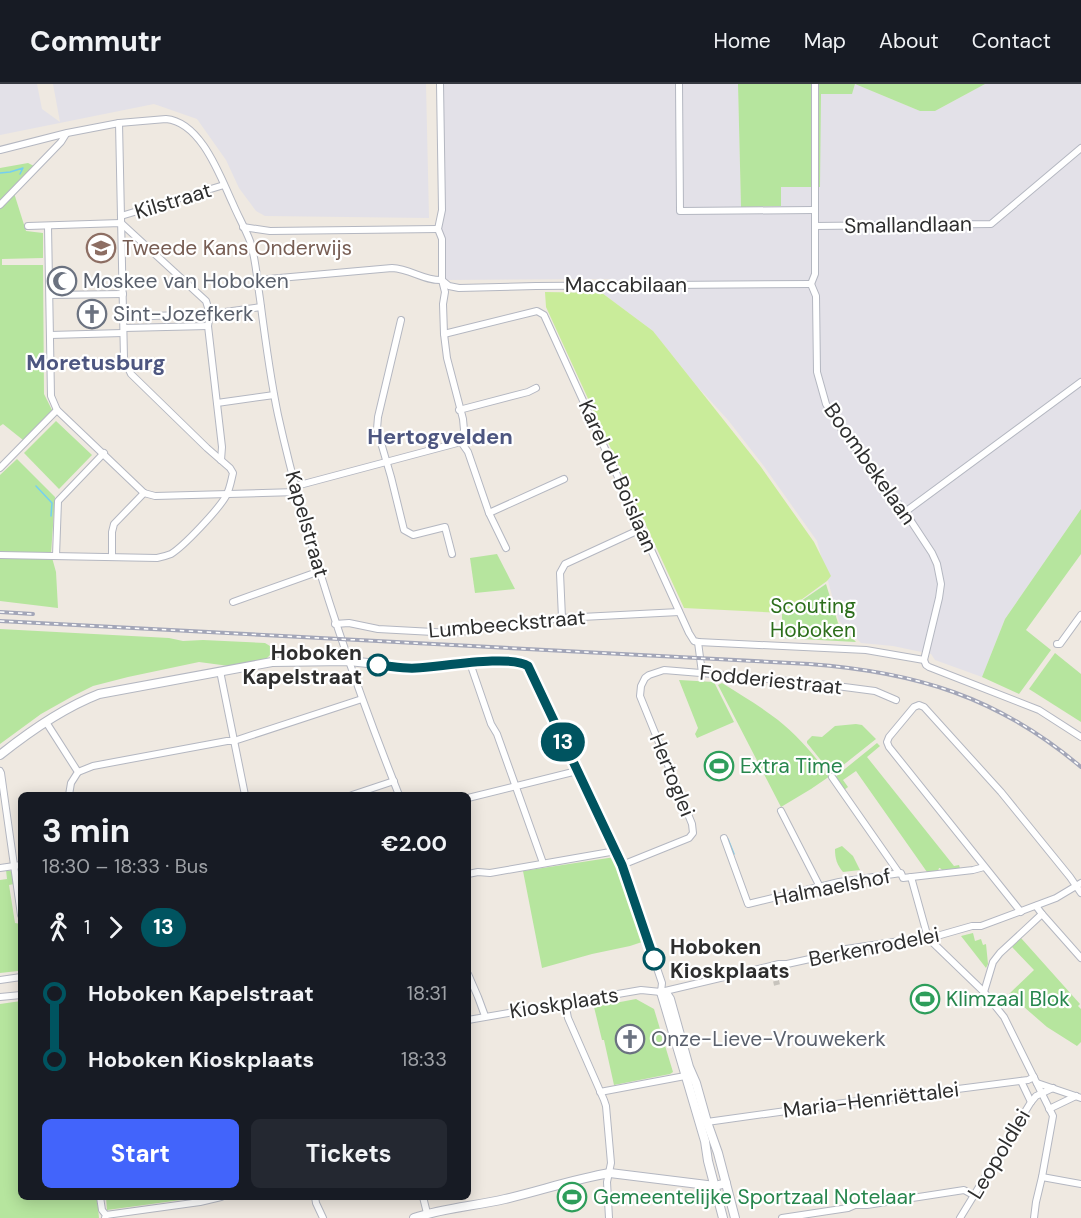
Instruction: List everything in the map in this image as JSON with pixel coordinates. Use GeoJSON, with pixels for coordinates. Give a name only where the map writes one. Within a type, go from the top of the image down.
{"type":"FeatureCollection","features":[{"type":"Feature","properties":{"kind":"street"},"geometry":{"type":"LineString","coordinates":[[440,84],[442,210],[438,229],[442,239],[442,280],[445,292],[444,334],[447,358],[464,430],[462,442],[468,452],[489,513],[506,548]]}},
{"type":"Feature","properties":{"kind":"street"},"geometry":{"type":"LineString","coordinates":[[679,84],[680,211],[814,210]]}},
{"type":"Feature","properties":{"kind":"street","name":"Boombekelaan"},"geometry":{"type":"LineString","coordinates":[[815,84],[815,274],[811,284],[816,296],[817,372],[826,404],[838,425],[905,512],[932,554],[940,575],[939,598],[924,660]]}},
{"type":"Feature","properties":{"kind":"street","name":"Kapelstraat"},"geometry":{"type":"LineString","coordinates":[[119,123],[166,118],[173,119],[192,132],[209,154],[251,243],[274,395],[296,489],[335,624],[398,792]]}},
{"type":"Feature","properties":{"kind":"street"},"geometry":{"type":"LineString","coordinates":[[0,150],[119,123],[124,359],[131,374],[233,473],[228,494],[218,507],[184,543],[167,556],[157,558],[0,555]]}},
{"type":"Feature","properties":{"kind":"street"},"geometry":{"type":"LineString","coordinates":[[0,205],[67,133]]}},
{"type":"Feature","properties":{"kind":"street","name":"Smallandlaan"},"geometry":{"type":"LineString","coordinates":[[815,226],[991,224],[1081,148]]}},
{"type":"Feature","properties":{"kind":"street","name":"Kilstraat"},"geometry":{"type":"LineString","coordinates":[[28,226],[121,220],[224,185]]}},
{"type":"Feature","properties":{"kind":"street"},"geometry":{"type":"LineString","coordinates":[[121,220],[206,301],[210,314],[208,326],[222,447],[221,460]]}},
{"type":"Feature","properties":{"kind":"street"},"geometry":{"type":"LineString","coordinates":[[48,226],[51,396],[57,410],[144,493],[155,495],[228,494],[296,489],[462,442]]}},
{"type":"Feature","properties":{"kind":"street"},"geometry":{"type":"LineString","coordinates":[[243,227],[270,231],[438,229]]}},
{"type":"Feature","properties":{"kind":"street"},"geometry":{"type":"LineString","coordinates":[[251,243],[257,229]]}},
{"type":"Feature","properties":{"kind":"street","name":"Maccabilaan"},"geometry":{"type":"LineString","coordinates":[[257,279],[392,268],[402,269],[433,281],[442,280],[449,286],[459,288],[811,284]]}},
{"type":"Feature","properties":{"kind":"street"},"geometry":{"type":"LineString","coordinates":[[50,295],[123,294]]}},
{"type":"Feature","properties":{"kind":"street"},"geometry":{"type":"LineString","coordinates":[[124,317],[210,314],[261,307]]}},
{"type":"Feature","properties":{"kind":"street","name":"Karel du Boislaan"},"geometry":{"type":"LineString","coordinates":[[444,334],[537,311],[544,315],[691,638],[698,642]]}},
{"type":"Feature","properties":{"kind":"street"},"geometry":{"type":"LineString","coordinates":[[401,320],[377,429],[404,530],[413,535],[445,527],[452,554]]}},
{"type":"Feature","properties":{"kind":"street"},"geometry":{"type":"LineString","coordinates":[[50,335],[208,326]]}},
{"type":"Feature","properties":{"kind":"street"},"geometry":{"type":"LineString","coordinates":[[905,512],[1081,382]]}},
{"type":"Feature","properties":{"kind":"street"},"geometry":{"type":"LineString","coordinates":[[459,410],[536,388]]}},
{"type":"Feature","properties":{"kind":"street"},"geometry":{"type":"LineString","coordinates":[[217,403],[274,395]]}},
{"type":"Feature","properties":{"kind":"street"},"geometry":{"type":"LineString","coordinates":[[0,468],[57,410]]}},
{"type":"Feature","properties":{"kind":"street"},"geometry":{"type":"LineString","coordinates":[[56,556],[58,501],[104,453]]}},
{"type":"Feature","properties":{"kind":"street"},"geometry":{"type":"LineString","coordinates":[[489,513],[564,479]]}},
{"type":"Feature","properties":{"kind":"street"},"geometry":{"type":"LineString","coordinates":[[112,557],[114,524],[144,493]]}},
{"type":"Feature","properties":{"kind":"street"},"geometry":{"type":"LineString","coordinates":[[562,618],[560,573],[565,564],[641,529]]}},
{"type":"Feature","properties":{"kind":"street"},"geometry":{"type":"LineString","coordinates":[[233,602],[320,571]]}},
{"type":"Feature","properties":{"kind":"street","name":"Lumbeeckstraat"},"geometry":{"type":"LineString","coordinates":[[335,624],[349,623],[378,629],[452,633],[562,618],[679,612]]}},
{"type":"Feature","properties":{"kind":"street"},"geometry":{"type":"LineString","coordinates":[[1057,644],[1060,644],[1081,615]]}},
{"type":"Feature","properties":{"kind":"street"},"geometry":{"type":"LineString","coordinates":[[1075,624],[1081,628]]}},
{"type":"Feature","properties":{"kind":"street"},"geometry":{"type":"LineString","coordinates":[[702,673],[698,642],[882,651],[924,660],[929,667],[1039,710],[1081,737]]}},
{"type":"Feature","properties":{"kind":"street"},"geometry":{"type":"LineString","coordinates":[[0,755],[46,722],[99,694],[272,662],[349,661],[414,668],[503,661],[526,664],[622,865],[662,983],[661,992],[705,1141],[723,1218]]}},
{"type":"Feature","properties":{"kind":"street"},"geometry":{"type":"LineString","coordinates":[[470,663],[543,863]]}},
{"type":"Feature","properties":{"kind":"street","name":"Fodderiestraat"},"geometry":{"type":"LineString","coordinates":[[645,678],[664,670],[702,673],[851,687],[875,691],[896,700]]}},
{"type":"Feature","properties":{"kind":"street"},"geometry":{"type":"LineString","coordinates":[[220,671],[244,792]]}},
{"type":"Feature","properties":{"kind":"street","name":"Hertoglei"},"geometry":{"type":"LineString","coordinates":[[622,865],[689,837],[693,833],[692,824],[640,696],[645,678]]}},
{"type":"Feature","properties":{"kind":"street"},"geometry":{"type":"LineString","coordinates":[[70,792],[71,783],[78,772],[93,766],[234,741],[362,699]]}},
{"type":"Feature","properties":{"kind":"street"},"geometry":{"type":"LineString","coordinates":[[1021,912],[888,745],[889,737],[914,707],[919,705],[924,707],[1001,792],[1078,885],[1081,893]]}},
{"type":"Feature","properties":{"kind":"street"},"geometry":{"type":"LineString","coordinates":[[46,722],[78,772]]}},
{"type":"Feature","properties":{"kind":"street"},"geometry":{"type":"LineString","coordinates":[[0,771],[18,865],[0,868]]}},
{"type":"Feature","properties":{"kind":"street"},"geometry":{"type":"LineString","coordinates":[[471,797],[577,771]]}},
{"type":"Feature","properties":{"kind":"street"},"geometry":{"type":"LineString","coordinates":[[832,777],[899,873]]}},
{"type":"Feature","properties":{"kind":"street"},"geometry":{"type":"LineString","coordinates":[[360,792],[394,781]]}},
{"type":"Feature","properties":{"kind":"street"},"geometry":{"type":"LineString","coordinates":[[781,811],[820,887]]}},
{"type":"Feature","properties":{"kind":"street","name":"Halmaelshof"},"geometry":{"type":"LineString","coordinates":[[724,838],[748,904],[839,882],[899,873],[903,878],[911,878],[984,867]]}},
{"type":"Feature","properties":{"kind":"street"},"geometry":{"type":"LineString","coordinates":[[471,873],[490,873],[616,851]]}},
{"type":"Feature","properties":{"kind":"street"},"geometry":{"type":"LineString","coordinates":[[911,878],[928,938],[984,992],[1004,1017],[1053,1116],[1034,1218]]}},
{"type":"Feature","properties":{"kind":"street","name":"Berkenrodelei"},"geometry":{"type":"LineString","coordinates":[[661,992],[846,950],[900,941],[907,942],[972,926],[981,926],[1056,898],[1078,885]]}},
{"type":"Feature","properties":{"kind":"street"},"geometry":{"type":"LineString","coordinates":[[1036,906],[1081,958]]}},
{"type":"Feature","properties":{"kind":"street"},"geometry":{"type":"LineString","coordinates":[[984,992],[993,962],[1042,914]]}},
{"type":"Feature","properties":{"kind":"street"},"geometry":{"type":"LineString","coordinates":[[0,980],[18,977]]}},
{"type":"Feature","properties":{"kind":"street"},"geometry":{"type":"LineString","coordinates":[[471,981],[485,1016]]}},
{"type":"Feature","properties":{"kind":"street","name":"Kioskplaats"},"geometry":{"type":"LineString","coordinates":[[471,1019],[641,990],[661,992]]}},
{"type":"Feature","properties":{"kind":"street"},"geometry":{"type":"LineString","coordinates":[[661,992],[666,993],[670,999],[735,1218]]}},
{"type":"Feature","properties":{"kind":"street"},"geometry":{"type":"LineString","coordinates":[[0,997],[18,995]]}},
{"type":"Feature","properties":{"kind":"street"},"geometry":{"type":"LineString","coordinates":[[565,1003],[568,1018],[606,1106],[611,1163],[607,1182],[609,1218]]}},
{"type":"Feature","properties":{"kind":"street"},"geometry":{"type":"LineString","coordinates":[[600,1092],[685,1076]]}},
{"type":"Feature","properties":{"kind":"street"},"geometry":{"type":"LineString","coordinates":[[1036,1080],[1079,1097]]}},
{"type":"Feature","properties":{"kind":"street","name":"Maria-Henriëttalei"},"geometry":{"type":"LineString","coordinates":[[707,1122],[865,1099],[1036,1080]]}},
{"type":"Feature","properties":{"kind":"street"},"geometry":{"type":"LineString","coordinates":[[1021,1081],[1030,1102]]}},
{"type":"Feature","properties":{"kind":"street","name":"Leopoldlei"},"geometry":{"type":"LineString","coordinates":[[960,1218],[1030,1102],[1036,1096],[1053,1088]]}},
{"type":"Feature","properties":{"kind":"street"},"geometry":{"type":"LineString","coordinates":[[1049,1109],[1079,1097]]}},
{"type":"Feature","properties":{"kind":"street"},"geometry":{"type":"LineString","coordinates":[[414,1218],[427,1213],[506,1199],[610,1173],[715,1186],[726,1183]]}},
{"type":"Feature","properties":{"kind":"street"},"geometry":{"type":"LineString","coordinates":[[1042,1177],[1081,1184]]}},
{"type":"Feature","properties":{"kind":"street"},"geometry":{"type":"LineString","coordinates":[[782,1218],[964,1190],[974,1195]]}},
{"type":"Feature","properties":{"kind":"street"},"geometry":{"type":"LineString","coordinates":[[100,1200],[102,1210],[106,1216],[208,1200]]}},
{"type":"Feature","properties":{"kind":"street"},"geometry":{"type":"LineString","coordinates":[[315,1200],[323,1218]]}},
{"type":"Feature","properties":{"kind":"street"},"geometry":{"type":"LineString","coordinates":[[424,1200],[427,1213]]}},
{"type":"Feature","properties":{"kind":"shaded area"},"geometry":{"type":"Polygon","coordinates":[[[0,84],[37,84],[42,109],[60,122],[53,84],[426,84],[429,218],[265,216],[256,211],[239,188],[226,160],[197,119],[154,104],[0,135],[0,84]]]}},
{"type":"Feature","properties":{"kind":"shaded area"},"geometry":{"type":"Polygon","coordinates":[[[440,84],[738,84],[741,207],[759,207],[781,206],[781,187],[820,187],[820,94],[851,94],[855,84],[920,111],[935,111],[985,84],[1081,84],[1081,509],[1005,619],[982,677],[935,660],[931,654],[893,646],[861,643],[839,621],[817,541],[728,420],[696,385],[653,331],[602,293],[610,279],[442,280],[440,84]]]}},
{"type":"Feature","properties":{"kind":"green space"},"geometry":{"type":"Polygon","coordinates":[[[738,84],[855,84],[852,94],[821,94],[820,187],[781,187],[781,206],[741,207],[738,84]]]}},
{"type":"Feature","properties":{"kind":"green space"},"geometry":{"type":"Polygon","coordinates":[[[855,84],[985,84],[935,111],[920,111],[855,84]]]}},
{"type":"Feature","properties":{"kind":"green space"},"geometry":{"type":"Polygon","coordinates":[[[28,163],[34,166],[15,185],[14,193],[26,231],[43,233],[43,258],[2,259],[2,265],[43,265],[44,394],[52,410],[23,440],[3,424],[0,426],[0,168],[28,163]]]}},
{"type":"Feature","properties":{"kind":"green space"},"geometry":{"type":"Polygon","coordinates":[[[545,292],[602,293],[653,331],[761,467],[814,542],[831,576],[827,581],[783,613],[684,608],[546,307],[545,292]]]}},
{"type":"Feature","properties":{"kind":"green space"},"geometry":{"type":"Polygon","coordinates":[[[56,421],[92,455],[59,489],[24,453],[56,421]]]}},
{"type":"Feature","properties":{"kind":"green space"},"geometry":{"type":"Polygon","coordinates":[[[17,459],[55,497],[51,554],[56,572],[58,608],[0,601],[0,475],[17,459]]]}},
{"type":"Feature","properties":{"kind":"green space"},"geometry":{"type":"Polygon","coordinates":[[[1081,509],[1081,554],[1026,630],[1051,650],[1019,694],[982,677],[1005,619],[1081,509]]]}},
{"type":"Feature","properties":{"kind":"green space"},"geometry":{"type":"Polygon","coordinates":[[[497,554],[515,589],[475,593],[470,558],[497,554]]]}},
{"type":"Feature","properties":{"kind":"green space","name":"Scouting Hoboken"},"geometry":{"type":"Polygon","coordinates":[[[826,584],[838,623],[856,642],[782,638],[782,614],[826,584]]]}},
{"type":"Feature","properties":{"kind":"green space"},"geometry":{"type":"Polygon","coordinates":[[[0,629],[169,638],[183,641],[265,643],[270,646],[271,654],[266,659],[229,666],[199,662],[93,686],[41,714],[0,744],[0,629]]]}},
{"type":"Feature","properties":{"kind":"green space"},"geometry":{"type":"Polygon","coordinates":[[[1055,653],[1081,674],[1081,722],[1029,689],[1055,653]]]}},
{"type":"Feature","properties":{"kind":"green space"},"geometry":{"type":"Polygon","coordinates":[[[679,680],[714,682],[734,722],[697,738],[695,734],[698,728],[679,680]]]}},
{"type":"Feature","properties":{"kind":"green space"},"geometry":{"type":"Polygon","coordinates":[[[722,683],[785,726],[806,746],[830,776],[781,807],[718,685],[722,683]]]}},
{"type":"Feature","properties":{"kind":"green space"},"geometry":{"type":"Polygon","coordinates":[[[862,725],[876,739],[832,774],[807,741],[812,736],[822,737],[835,726],[862,725]]]}},
{"type":"Feature","properties":{"kind":"green space"},"geometry":{"type":"Polygon","coordinates":[[[877,743],[880,746],[867,757],[954,866],[959,865],[960,868],[942,870],[939,868],[938,871],[927,872],[856,771],[843,780],[848,787],[844,790],[835,777],[877,743]]]}},
{"type":"Feature","properties":{"kind":"green space"},"geometry":{"type":"Polygon","coordinates":[[[842,846],[853,856],[860,870],[843,872],[835,856],[835,849],[842,846]]]}},
{"type":"Feature","properties":{"kind":"green space"},"geometry":{"type":"Polygon","coordinates":[[[615,857],[642,942],[542,968],[523,871],[615,857]]]}},
{"type":"Feature","properties":{"kind":"green space"},"geometry":{"type":"Polygon","coordinates":[[[6,870],[13,874],[14,884],[9,885],[15,923],[18,924],[18,971],[0,973],[0,880],[7,879],[6,870]]]}},
{"type":"Feature","properties":{"kind":"green space"},"geometry":{"type":"Polygon","coordinates":[[[973,933],[975,941],[981,939],[983,945],[986,944],[988,964],[986,968],[961,936],[973,933]]]}},
{"type":"Feature","properties":{"kind":"green space"},"geometry":{"type":"Polygon","coordinates":[[[1021,938],[1080,1004],[1078,1006],[1081,1009],[1081,1042],[1077,1046],[1047,1027],[1009,994],[1034,970],[1012,947],[1021,938]]]}},
{"type":"Feature","properties":{"kind":"green space"},"geometry":{"type":"Polygon","coordinates":[[[636,999],[654,1009],[673,1072],[614,1085],[594,1007],[636,999]]]}},
{"type":"Feature","properties":{"kind":"green space"},"geometry":{"type":"Polygon","coordinates":[[[18,1001],[18,1200],[97,1200],[99,1218],[0,1218],[0,1004],[18,1001]]]}},
{"type":"Feature","properties":{"kind":"green space"},"geometry":{"type":"Polygon","coordinates":[[[106,1200],[181,1200],[107,1210],[106,1200]]]}},
{"type":"Feature","properties":{"kind":"waterway"},"geometry":{"type":"LineString","coordinates":[[0,173],[23,168],[20,174]]}},
{"type":"Feature","properties":{"kind":"waterway"},"geometry":{"type":"LineString","coordinates":[[36,486],[52,503],[51,516]]}},
{"type":"Feature","properties":{"kind":"waterway"},"geometry":{"type":"LineString","coordinates":[[728,839],[734,854]]}},
{"type":"Feature","properties":{"kind":"tunnel"},"geometry":{"type":"LineString","coordinates":[[774,972],[777,985]]}},
{"type":"Feature","properties":{"kind":"railway"},"geometry":{"type":"LineString","coordinates":[[0,612],[33,614]]}},
{"type":"Feature","properties":{"kind":"railway"},"geometry":{"type":"LineString","coordinates":[[0,621],[809,664],[848,668],[920,682],[954,692],[987,706],[1019,722],[1081,767]]}},
{"type":"Feature","properties":{"kind":"bus line","name":"13"},"geometry":{"type":"LineString","coordinates":[[378,665],[414,668],[503,661],[519,662],[528,666],[622,865],[654,959]]}},
{"type":"Feature","properties":{"kind":"place","name":"Tweede Kans Onderwijs"},"geometry":{"type":"Point","coordinates":[101,248]}},
{"type":"Feature","properties":{"kind":"place","name":"Moskee van Hoboken"},"geometry":{"type":"Point","coordinates":[62,281]}},
{"type":"Feature","properties":{"kind":"place","name":"Sint-Jozefkerk"},"geometry":{"type":"Point","coordinates":[92,314]}},
{"type":"Feature","properties":{"kind":"place","name":"Hoboken Kapelstraat"},"geometry":{"type":"Point","coordinates":[378,665]}},
{"type":"Feature","properties":{"kind":"place","name":"Extra Time"},"geometry":{"type":"Point","coordinates":[719,766]}},
{"type":"Feature","properties":{"kind":"place","name":"Hoboken Kioskplaats"},"geometry":{"type":"Point","coordinates":[654,959]}},
{"type":"Feature","properties":{"kind":"place","name":"Klimzaal Blok"},"geometry":{"type":"Point","coordinates":[925,999]}},
{"type":"Feature","properties":{"kind":"place","name":"Onze-Lieve-Vrouwekerk"},"geometry":{"type":"Point","coordinates":[630,1039]}},
{"type":"Feature","properties":{"kind":"place","name":"Gemeentelijke Sportzaal Notelaar"},"geometry":{"type":"Point","coordinates":[572,1197]}},
{"type":"Feature","properties":{"kind":"district","name":"Moretusburg"},"geometry":{"type":"Point","coordinates":[96,362]}},
{"type":"Feature","properties":{"kind":"district","name":"Hertogvelden"},"geometry":{"type":"Point","coordinates":[440,436]}}]}
